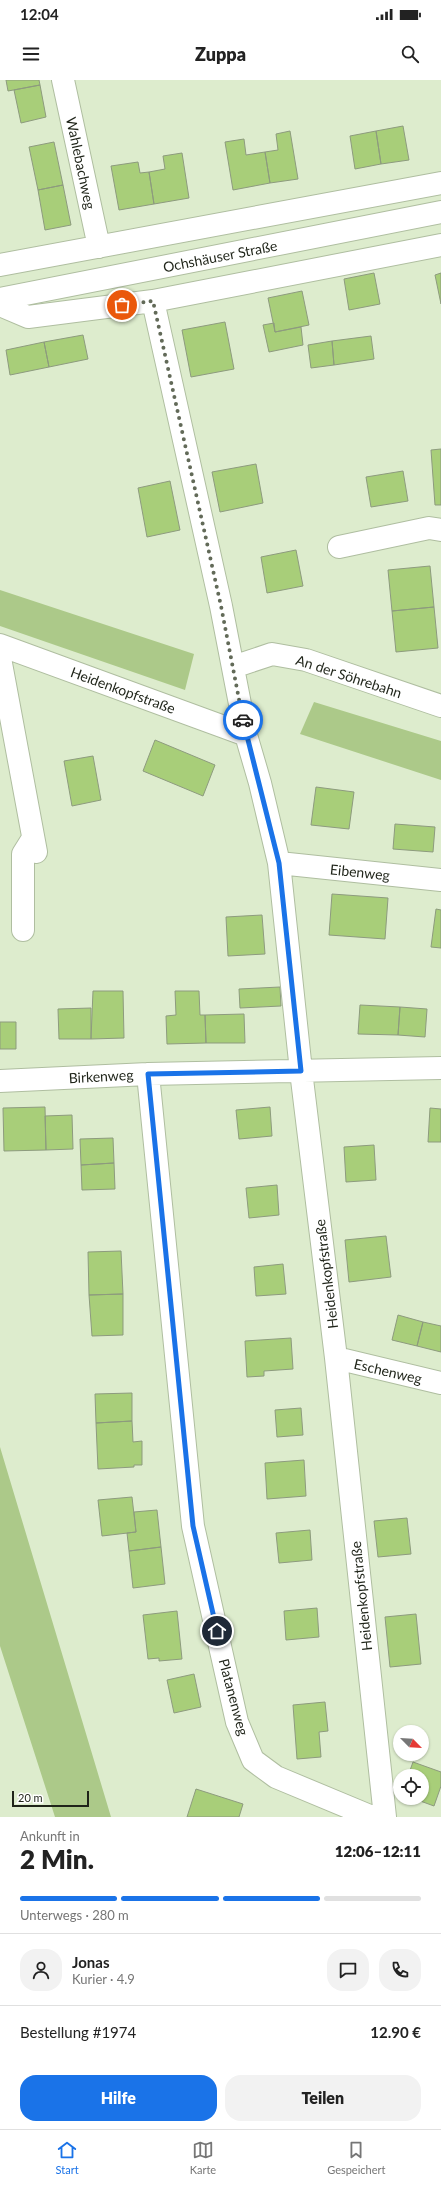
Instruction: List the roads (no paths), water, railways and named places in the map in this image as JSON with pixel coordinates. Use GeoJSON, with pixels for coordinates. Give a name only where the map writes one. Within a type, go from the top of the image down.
{"type":"FeatureCollection","features":[{"type":"Feature","properties":{"kind":"street","name":"Wahlebachweg"},"geometry":{"type":"LineString","coordinates":[[62,80],[99,247]]}},
{"type":"Feature","properties":{"kind":"street"},"geometry":{"type":"LineString","coordinates":[[0,265],[441,183]]}},
{"type":"Feature","properties":{"kind":"street","name":"Ochshäuser Straße"},"geometry":{"type":"LineString","coordinates":[[0,299],[441,212]]}},
{"type":"Feature","properties":{"kind":"street"},"geometry":{"type":"LineString","coordinates":[[0,305],[28,317],[153,301],[441,245]]}},
{"type":"Feature","properties":{"kind":"street","name":"Heidenkopfstraße"},"geometry":{"type":"LineString","coordinates":[[153,301],[221,606],[246,735],[260,783],[279,863],[301,1071],[336,1358],[385,1817]]}},
{"type":"Feature","properties":{"kind":"street"},"geometry":{"type":"LineString","coordinates":[[339,547],[429,528],[441,530]]}},
{"type":"Feature","properties":{"kind":"street","name":"Heidenkopfstraße"},"geometry":{"type":"LineString","coordinates":[[0,645],[246,735]]}},
{"type":"Feature","properties":{"kind":"street","name":"An der Söhrebahn"},"geometry":{"type":"LineString","coordinates":[[233,667],[272,654],[306,660],[441,706]]}},
{"type":"Feature","properties":{"kind":"street"},"geometry":{"type":"LineString","coordinates":[[0,658],[34,845],[23,854],[23,930]]}},
{"type":"Feature","properties":{"kind":"street","name":"Eibenweg"},"geometry":{"type":"LineString","coordinates":[[279,863],[441,880]]}},
{"type":"Feature","properties":{"kind":"street","name":"Birkenweg"},"geometry":{"type":"LineString","coordinates":[[0,1081],[148,1074],[441,1068]]}},
{"type":"Feature","properties":{"kind":"street","name":"Platanenweg"},"geometry":{"type":"LineString","coordinates":[[148,1074],[193,1526],[237,1722],[253,1760],[276,1777],[372,1817]]}},
{"type":"Feature","properties":{"kind":"street","name":"Eschenweg"},"geometry":{"type":"LineString","coordinates":[[336,1358],[441,1383]]}}]}
